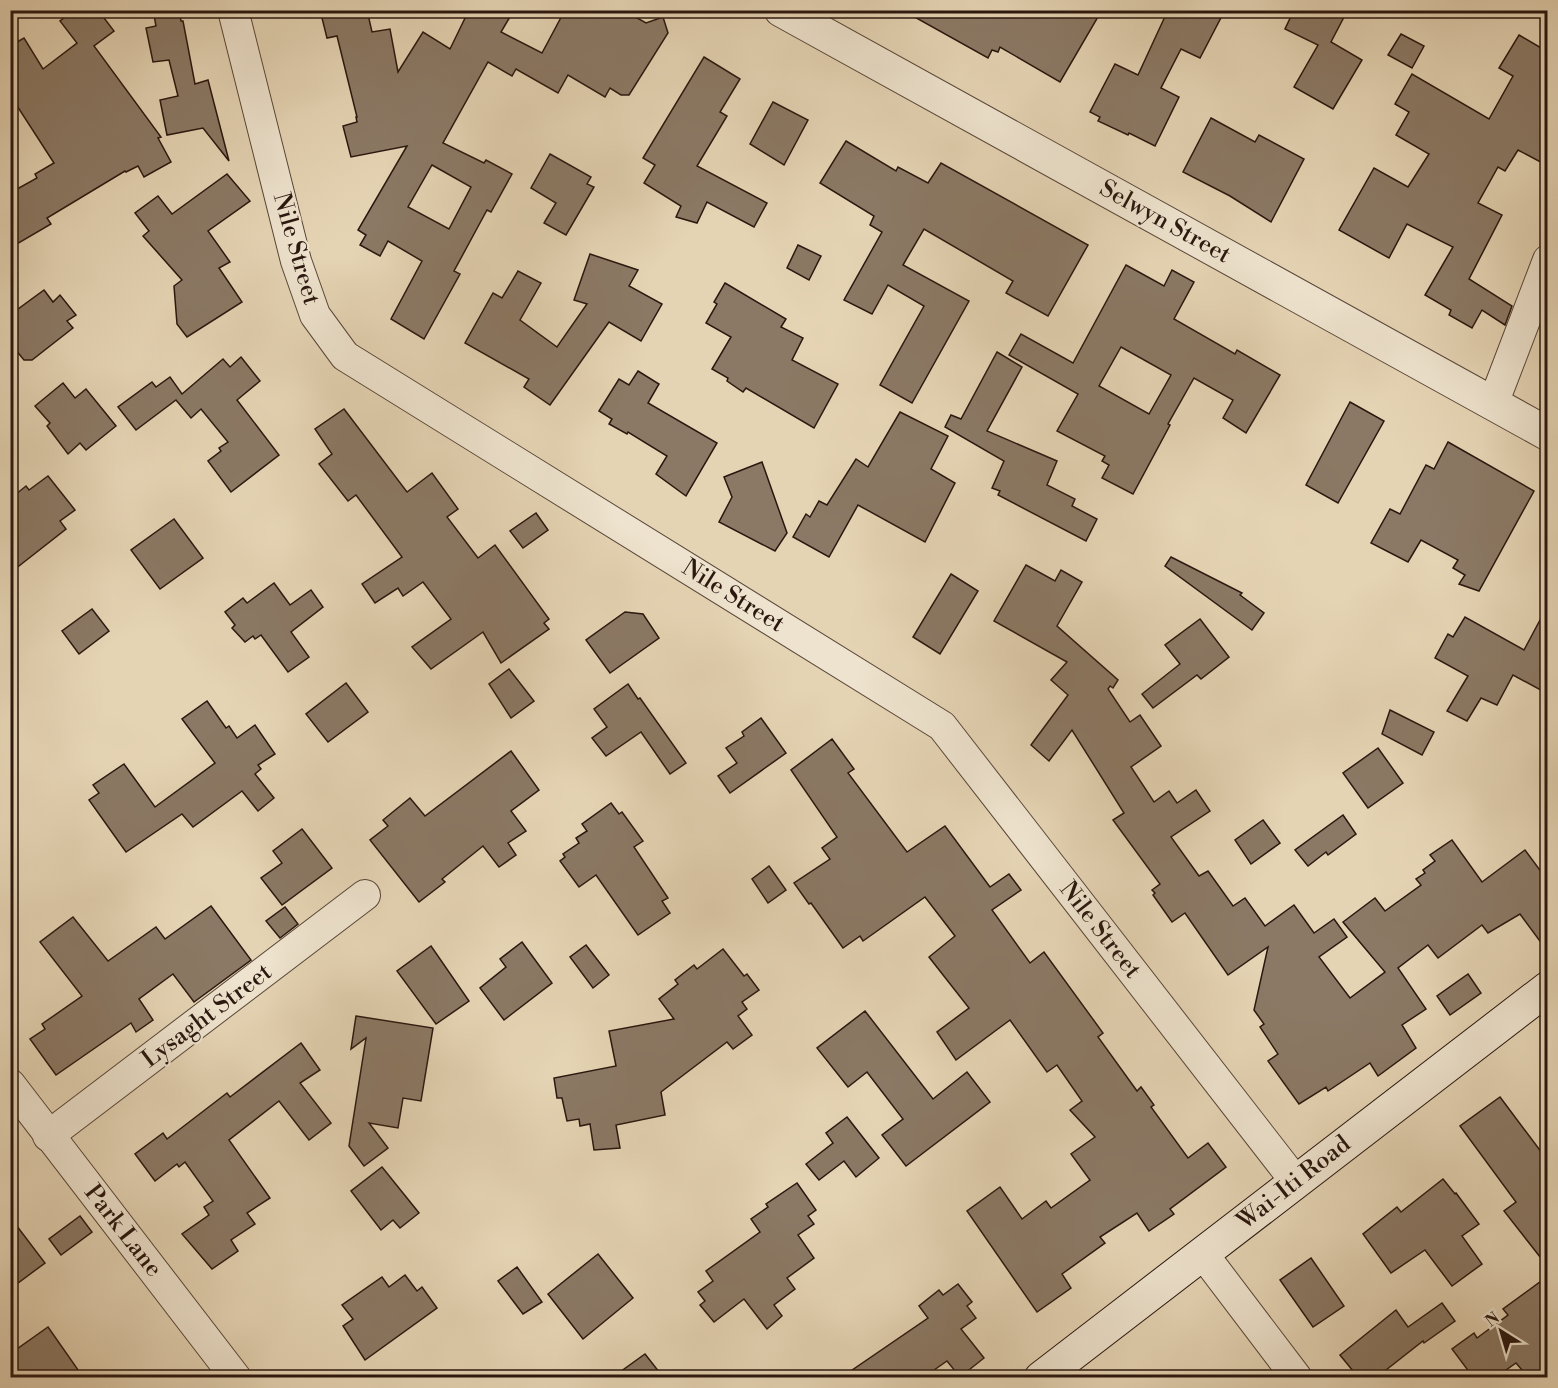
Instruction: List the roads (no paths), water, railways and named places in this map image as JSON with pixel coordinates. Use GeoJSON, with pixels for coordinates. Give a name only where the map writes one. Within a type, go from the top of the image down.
{"type":"FeatureCollection","features":[{"type":"Feature","properties":{"kind":"street","name":"Nile Street"},"geometry":{"type":"LineString","coordinates":[[233,10],[296,261],[315,315],[345,356],[942,726],[1296,1182]]}},
{"type":"Feature","properties":{"kind":"street","name":"Selwyn Street"},"geometry":{"type":"LineString","coordinates":[[782,10],[1548,434]]}},
{"type":"Feature","properties":{"kind":"street"},"geometry":{"type":"LineString","coordinates":[[1493,404],[1548,260]]}},
{"type":"Feature","properties":{"kind":"street","name":"Lysaght Street"},"geometry":{"type":"LineString","coordinates":[[48,1136],[365,896]]}},
{"type":"Feature","properties":{"kind":"street","name":"Wai-Iti Road"},"geometry":{"type":"LineString","coordinates":[[1041,1377],[1548,988]]}},
{"type":"Feature","properties":{"kind":"street","name":"Park Lane"},"geometry":{"type":"LineString","coordinates":[[10,1084],[236,1377]]}},
{"type":"Feature","properties":{"kind":"street"},"geometry":{"type":"LineString","coordinates":[[1203,1254],[1297,1377]]}}]}
